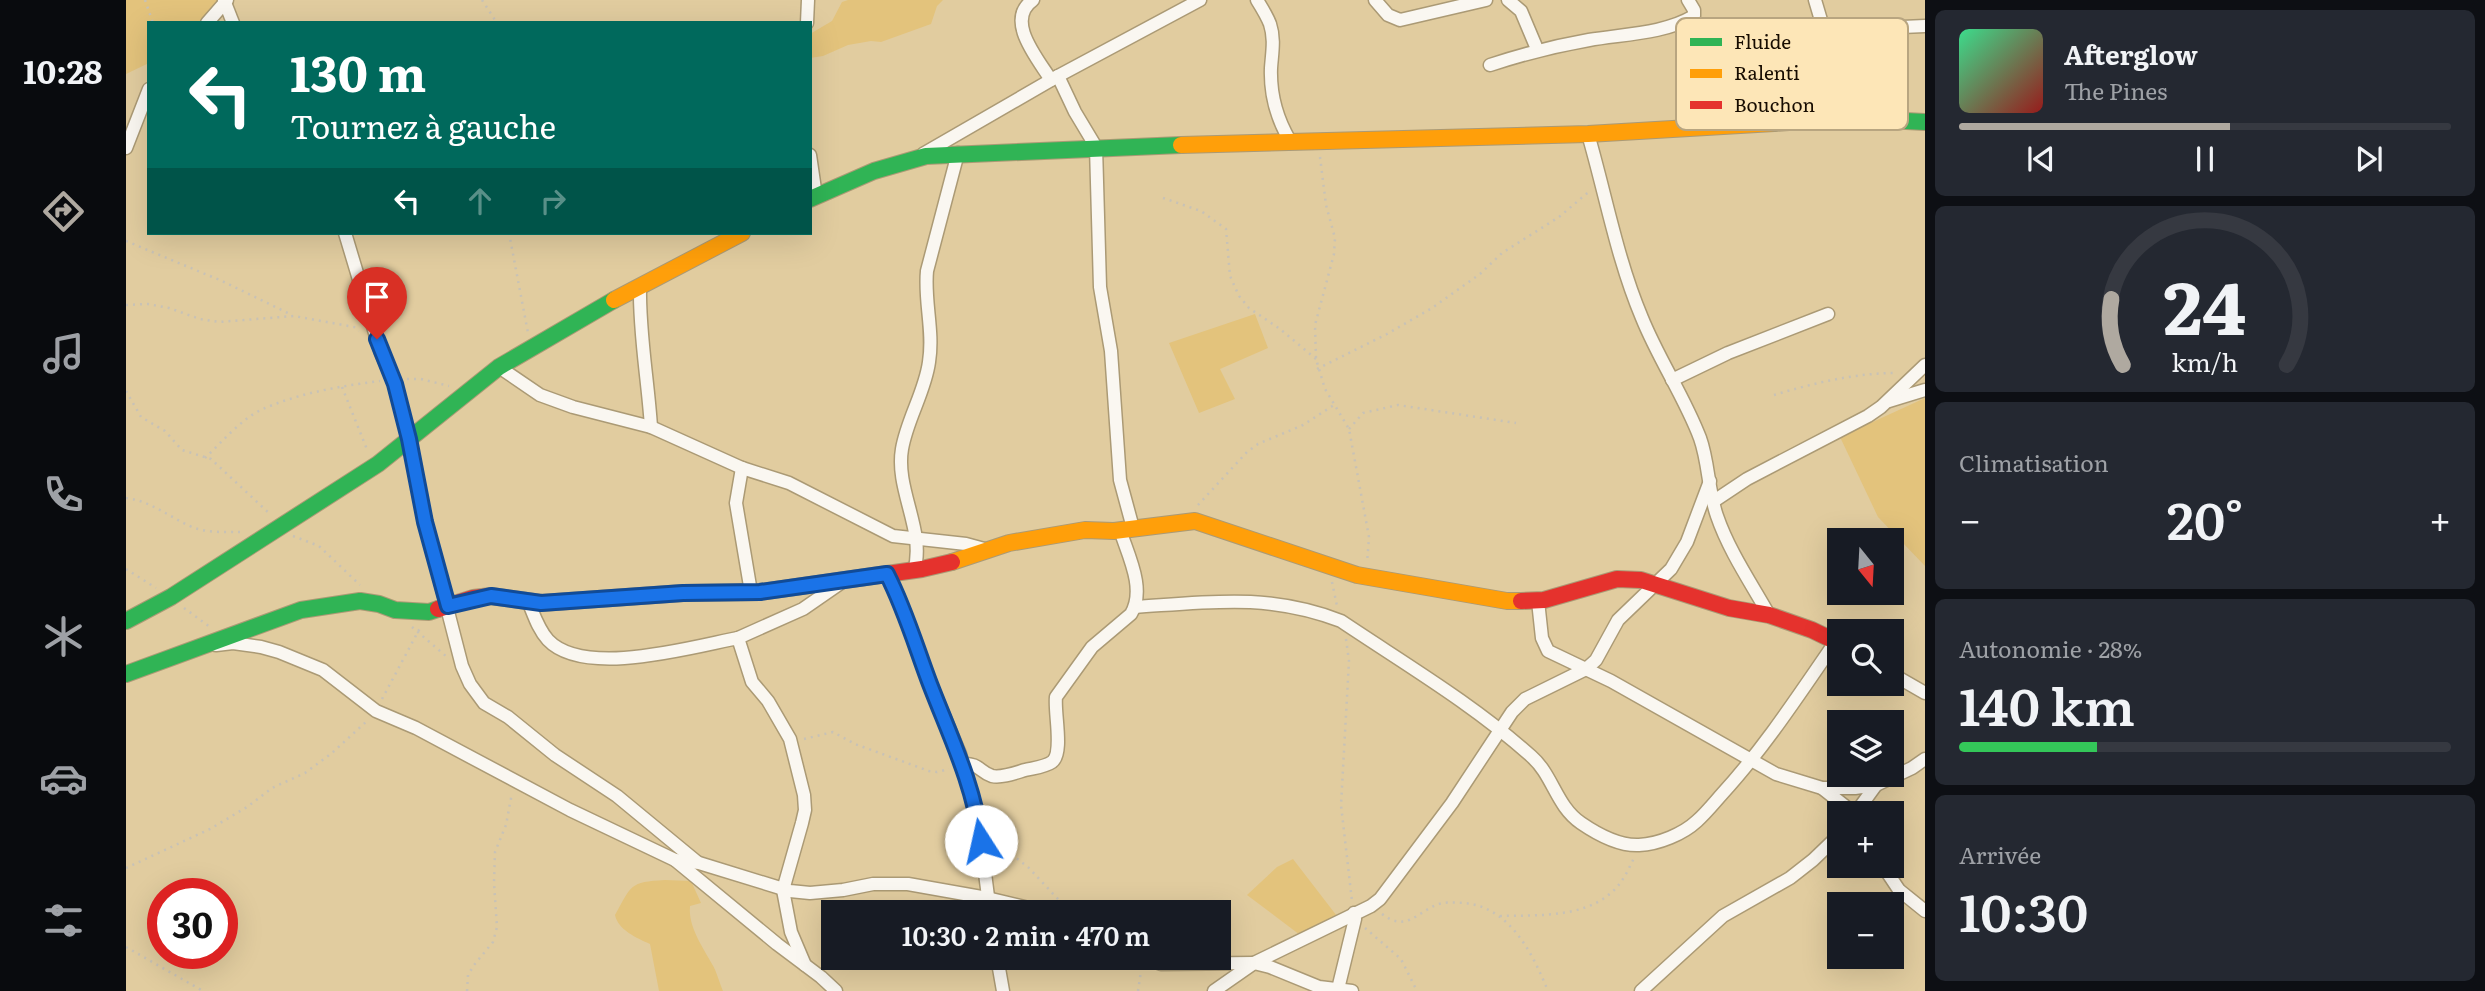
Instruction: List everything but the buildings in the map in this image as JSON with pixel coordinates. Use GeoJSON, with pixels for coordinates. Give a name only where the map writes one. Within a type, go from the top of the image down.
{"type":"FeatureCollection","features":[{"type":"Feature","properties":{"kind":"street"},"geometry":{"type":"LineString","coordinates":[[807,21],[808,0]]}},
{"type":"Feature","properties":{"kind":"street"},"geometry":{"type":"LineString","coordinates":[[962,764],[973,764],[994,776],[1051,762],[1058,750],[1055,707],[1061,689],[1093,647],[1131,614],[1135,607],[1136,586],[1120,480],[1111,351],[1100,287],[1096,147],[1021,28],[1025,5],[1033,0]]}},
{"type":"Feature","properties":{"kind":"street"},"geometry":{"type":"LineString","coordinates":[[914,160],[1054,78],[1200,0]]}},
{"type":"Feature","properties":{"kind":"street"},"geometry":{"type":"LineString","coordinates":[[1258,0],[1272,33],[1271,71],[1276,113],[1290,141]]}},
{"type":"Feature","properties":{"kind":"street"},"geometry":{"type":"LineString","coordinates":[[1375,0],[1388,15],[1400,20],[1486,0]]}},
{"type":"Feature","properties":{"kind":"street"},"geometry":{"type":"LineString","coordinates":[[1508,0],[1521,11],[1537,49]]}},
{"type":"Feature","properties":{"kind":"street"},"geometry":{"type":"LineString","coordinates":[[1688,0],[1694,10],[1694,16],[1689,18]]}},
{"type":"Feature","properties":{"kind":"street"},"geometry":{"type":"LineString","coordinates":[[1815,0],[1821,18]]}},
{"type":"Feature","properties":{"kind":"street"},"geometry":{"type":"LineString","coordinates":[[209,21],[226,1]]}},
{"type":"Feature","properties":{"kind":"street"},"geometry":{"type":"LineString","coordinates":[[226,1],[232,21]]}},
{"type":"Feature","properties":{"kind":"street"},"geometry":{"type":"LineString","coordinates":[[1490,65],[1537,49],[1676,24]]}},
{"type":"Feature","properties":{"kind":"street"},"geometry":{"type":"LineString","coordinates":[[126,148],[147,94]]}},
{"type":"Feature","properties":{"kind":"street"},"geometry":{"type":"LineString","coordinates":[[813,197],[936,154],[1317,140],[1588,134],[1676,129]]}},
{"type":"Feature","properties":{"kind":"street"},"geometry":{"type":"LineString","coordinates":[[1588,134],[1629,285],[1642,319],[1685,401],[1701,442],[1716,516],[1769,615]]}},
{"type":"Feature","properties":{"kind":"street"},"geometry":{"type":"LineString","coordinates":[[914,570],[917,561],[916,539],[905,494],[902,450],[929,363],[927,271],[958,153]]}},
{"type":"Feature","properties":{"kind":"street"},"geometry":{"type":"LineString","coordinates":[[346,235],[381,354],[393,379],[409,439],[425,522],[462,666],[470,684],[484,702],[508,717],[555,755],[617,796],[699,863]]}},
{"type":"Feature","properties":{"kind":"street"},"geometry":{"type":"LineString","coordinates":[[126,621],[171,597],[373,467],[499,367],[595,310],[738,235]]}},
{"type":"Feature","properties":{"kind":"street"},"geometry":{"type":"LineString","coordinates":[[640,287],[639,316],[646,357],[651,426]]}},
{"type":"Feature","properties":{"kind":"street"},"geometry":{"type":"LineString","coordinates":[[1672,380],[1728,353],[1828,314]]}},
{"type":"Feature","properties":{"kind":"street"},"geometry":{"type":"LineString","coordinates":[[499,367],[554,401],[651,426],[742,468],[789,484],[893,536],[965,544],[988,550]]}},
{"type":"Feature","properties":{"kind":"street"},"geometry":{"type":"LineString","coordinates":[[1714,501],[1747,479],[1868,416],[1921,369]]}},
{"type":"Feature","properties":{"kind":"street"},"geometry":{"type":"LineString","coordinates":[[1886,402],[1925,390]]}},
{"type":"Feature","properties":{"kind":"street"},"geometry":{"type":"LineString","coordinates":[[742,468],[736,503],[751,592]]}},
{"type":"Feature","properties":{"kind":"street"},"geometry":{"type":"LineString","coordinates":[[1214,991],[1254,963],[1354,916],[1371,906],[1387,890],[1512,712],[1525,699],[1586,669],[1597,660],[1618,620],[1671,569],[1687,542],[1710,481]]}},
{"type":"Feature","properties":{"kind":"street"},"geometry":{"type":"LineString","coordinates":[[126,674],[301,610],[360,601],[395,610],[429,612],[491,596],[541,603],[683,593],[751,592],[914,570],[963,559],[1032,538],[1184,521],[1218,527],[1331,568],[1507,601],[1538,601],[1617,579],[1658,584],[1729,608],[1769,615],[1827,638]]}},
{"type":"Feature","properties":{"kind":"street"},"geometry":{"type":"LineString","coordinates":[[887,574],[900,600],[962,764],[978,819],[987,898]]}},
{"type":"Feature","properties":{"kind":"street"},"geometry":{"type":"LineString","coordinates":[[528,601],[547,640],[559,649],[574,654],[622,660],[738,638],[803,609],[844,581]]}},
{"type":"Feature","properties":{"kind":"street"},"geometry":{"type":"LineString","coordinates":[[1135,607],[1211,601],[1257,601],[1312,611],[1341,621],[1501,730],[1539,764],[1563,806],[1576,819],[1618,843],[1642,845],[1675,835],[1698,821],[1752,761],[1827,657]]}},
{"type":"Feature","properties":{"kind":"street"},"geometry":{"type":"LineString","coordinates":[[1538,601],[1542,638],[1548,651],[1611,681],[1776,774],[1822,788],[1862,787]]}},
{"type":"Feature","properties":{"kind":"street"},"geometry":{"type":"LineString","coordinates":[[738,638],[752,682],[778,716],[791,744],[804,795],[805,810],[783,890],[790,932],[805,965]]}},
{"type":"Feature","properties":{"kind":"street"},"geometry":{"type":"LineString","coordinates":[[192,649],[233,643],[279,652],[323,670],[376,711],[416,728],[675,860],[836,991]]}},
{"type":"Feature","properties":{"kind":"street"},"geometry":{"type":"LineString","coordinates":[[1904,681],[1925,693]]}},
{"type":"Feature","properties":{"kind":"street"},"geometry":{"type":"LineString","coordinates":[[1904,772],[1925,759]]}},
{"type":"Feature","properties":{"kind":"street"},"geometry":{"type":"LineString","coordinates":[[1822,788],[1855,814],[1875,787]]}},
{"type":"Feature","properties":{"kind":"street"},"geometry":{"type":"LineString","coordinates":[[1641,991],[1723,916],[1790,878],[1827,847]]}},
{"type":"Feature","properties":{"kind":"street"},"geometry":{"type":"LineString","coordinates":[[675,860],[699,863],[783,890],[810,893],[873,884],[908,884],[995,900]]}},
{"type":"Feature","properties":{"kind":"street"},"geometry":{"type":"LineString","coordinates":[[1891,878],[1899,890],[1925,911]]}},
{"type":"Feature","properties":{"kind":"street"},"geometry":{"type":"LineString","coordinates":[[1338,989],[1354,916]]}},
{"type":"Feature","properties":{"kind":"street"},"geometry":{"type":"LineString","coordinates":[[1231,963],[1254,963],[1319,987],[1352,991]]}},
{"type":"Feature","properties":{"kind":"street"},"geometry":{"type":"LineString","coordinates":[[999,970],[1003,991]]}},
{"type":"Feature","properties":{"kind":"path"},"geometry":{"type":"LineString","coordinates":[[145,0],[152,21]]}},
{"type":"Feature","properties":{"kind":"path"},"geometry":{"type":"LineString","coordinates":[[482,0],[496,21]]}},
{"type":"Feature","properties":{"kind":"path"},"geometry":{"type":"LineString","coordinates":[[1317,140],[1326,205],[1335,238],[1334,254],[1315,325],[1317,369],[1325,389],[1349,429],[1362,487],[1369,537],[1365,576]]}},
{"type":"Feature","properties":{"kind":"path"},"geometry":{"type":"LineString","coordinates":[[1317,369],[1432,308],[1480,274],[1502,253],[1559,217],[1602,181]]}},
{"type":"Feature","properties":{"kind":"path"},"geometry":{"type":"LineString","coordinates":[[1163,198],[1201,211],[1226,229],[1230,276],[1239,296],[1248,308],[1280,329],[1316,359]]}},
{"type":"Feature","properties":{"kind":"path"},"geometry":{"type":"LineString","coordinates":[[509,235],[523,315],[532,348]]}},
{"type":"Feature","properties":{"kind":"path"},"geometry":{"type":"LineString","coordinates":[[126,241],[222,281],[294,316]]}},
{"type":"Feature","properties":{"kind":"path"},"geometry":{"type":"LineString","coordinates":[[126,305],[148,304],[219,322],[294,316],[354,327],[381,354]]}},
{"type":"Feature","properties":{"kind":"path"},"geometry":{"type":"LineString","coordinates":[[1774,395],[1870,373],[1921,369]]}},
{"type":"Feature","properties":{"kind":"path"},"geometry":{"type":"LineString","coordinates":[[205,458],[261,409],[306,395],[393,379],[439,382],[466,392]]}},
{"type":"Feature","properties":{"kind":"path"},"geometry":{"type":"LineString","coordinates":[[342,387],[373,467]]}},
{"type":"Feature","properties":{"kind":"path"},"geometry":{"type":"LineString","coordinates":[[126,391],[141,417],[165,431],[182,450],[211,459],[283,525]]}},
{"type":"Feature","properties":{"kind":"path"},"geometry":{"type":"LineString","coordinates":[[1184,521],[1247,452],[1303,425],[1335,404]]}},
{"type":"Feature","properties":{"kind":"path"},"geometry":{"type":"LineString","coordinates":[[1349,429],[1363,413],[1398,405],[1516,423]]}},
{"type":"Feature","properties":{"kind":"path"},"geometry":{"type":"LineString","coordinates":[[1331,568],[1349,661],[1341,805],[1354,916],[1401,959],[1417,991]]}},
{"type":"Feature","properties":{"kind":"path"},"geometry":{"type":"LineString","coordinates":[[395,610],[417,633],[462,666]]}},
{"type":"Feature","properties":{"kind":"path"},"geometry":{"type":"LineString","coordinates":[[126,868],[210,829],[272,788],[305,773],[357,732],[376,711],[429,612]]}},
{"type":"Feature","properties":{"kind":"path"},"geometry":{"type":"LineString","coordinates":[[791,744],[833,732],[855,744],[929,771],[943,771],[962,764]]}},
{"type":"Feature","properties":{"kind":"path"},"geometry":{"type":"LineString","coordinates":[[467,991],[468,975],[494,942],[497,928],[495,852],[506,825],[512,798],[512,779]]}},
{"type":"Feature","properties":{"kind":"path"},"geometry":{"type":"LineString","coordinates":[[978,819],[989,836],[1029,868],[1059,900]]}},
{"type":"Feature","properties":{"kind":"path"},"geometry":{"type":"LineString","coordinates":[[1500,916],[1553,915],[1587,907],[1605,897],[1620,883],[1642,845]]}},
{"type":"Feature","properties":{"kind":"path"},"geometry":{"type":"LineString","coordinates":[[1371,906],[1391,920],[1403,922],[1437,904],[1451,902],[1473,903],[1494,911],[1527,947],[1548,991]]}},
{"type":"Feature","properties":{"kind":"path"},"geometry":{"type":"LineString","coordinates":[[126,947],[203,991]]}},
{"type":"Feature","properties":{"kind":"path"},"geometry":{"type":"LineString","coordinates":[[1138,991],[1141,970]]}},
{"type":"Feature","properties":{"kind":"shaded area"},"geometry":{"type":"Polygon","coordinates":[[[126,0],[224,0],[208,21],[147,21],[147,64],[126,74],[126,0]]]}},
{"type":"Feature","properties":{"kind":"shaded area"},"geometry":{"type":"Polygon","coordinates":[[[943,0],[937,6],[931,24],[881,42],[848,45],[812,58],[812,33],[832,21],[842,2],[943,0]]]}},
{"type":"Feature","properties":{"kind":"shaded area"},"geometry":{"type":"Polygon","coordinates":[[[1255,314],[1268,348],[1220,369],[1235,399],[1199,413],[1169,343],[1255,314]]]}},
{"type":"Feature","properties":{"kind":"shaded area"},"geometry":{"type":"Polygon","coordinates":[[[1925,398],[1925,566],[1904,544],[1904,528],[1889,528],[1878,517],[1840,437],[1925,398]]]}},
{"type":"Feature","properties":{"kind":"shaded area"},"geometry":{"type":"Polygon","coordinates":[[[1293,859],[1340,920],[1304,938],[1247,895],[1277,867],[1293,859]]]}},
{"type":"Feature","properties":{"kind":"shaded area"},"geometry":{"type":"Polygon","coordinates":[[[691,881],[701,903],[690,906],[691,922],[723,991],[659,991],[650,944],[629,933],[617,920],[615,915],[633,887],[644,882],[691,881]]]}},
{"type":"Feature","properties":{"kind":"traffic: fast"},"geometry":{"type":"LineString","coordinates":[[1908,121],[1925,122]]}},
{"type":"Feature","properties":{"kind":"traffic: fast"},"geometry":{"type":"LineString","coordinates":[[812,198],[874,171],[926,156],[1181,145]]}},
{"type":"Feature","properties":{"kind":"traffic: fast"},"geometry":{"type":"LineString","coordinates":[[126,621],[171,597],[378,464],[499,367],[614,300]]}},
{"type":"Feature","properties":{"kind":"traffic: fast"},"geometry":{"type":"LineString","coordinates":[[126,674],[301,610],[360,601],[395,610],[429,612],[438,609]]}},
{"type":"Feature","properties":{"kind":"traffic: slow"},"geometry":{"type":"LineString","coordinates":[[1181,145],[1588,134],[1676,129]]}},
{"type":"Feature","properties":{"kind":"traffic: slow"},"geometry":{"type":"LineString","coordinates":[[614,300],[738,235]]}},
{"type":"Feature","properties":{"kind":"traffic: slow"},"geometry":{"type":"LineString","coordinates":[[952,562],[1009,543],[1085,530],[1114,531],[1195,521],[1357,575],[1507,601],[1521,601]]}},
{"type":"Feature","properties":{"kind":"traffic: jam"},"geometry":{"type":"LineString","coordinates":[[438,609],[473,598],[491,596],[541,603],[683,593],[760,592],[922,569],[952,562]]}},
{"type":"Feature","properties":{"kind":"traffic: jam"},"geometry":{"type":"LineString","coordinates":[[1521,601],[1544,600],[1617,579],[1641,580],[1729,608],[1769,615],[1827,637]]}},
{"type":"Feature","properties":{"kind":"route"},"geometry":{"type":"LineString","coordinates":[[377,339],[395,384],[425,522],[448,606],[473,598],[491,596],[541,603],[683,593],[760,592],[887,574],[900,600],[930,685],[960,754],[978,819],[981,841]]}}]}
